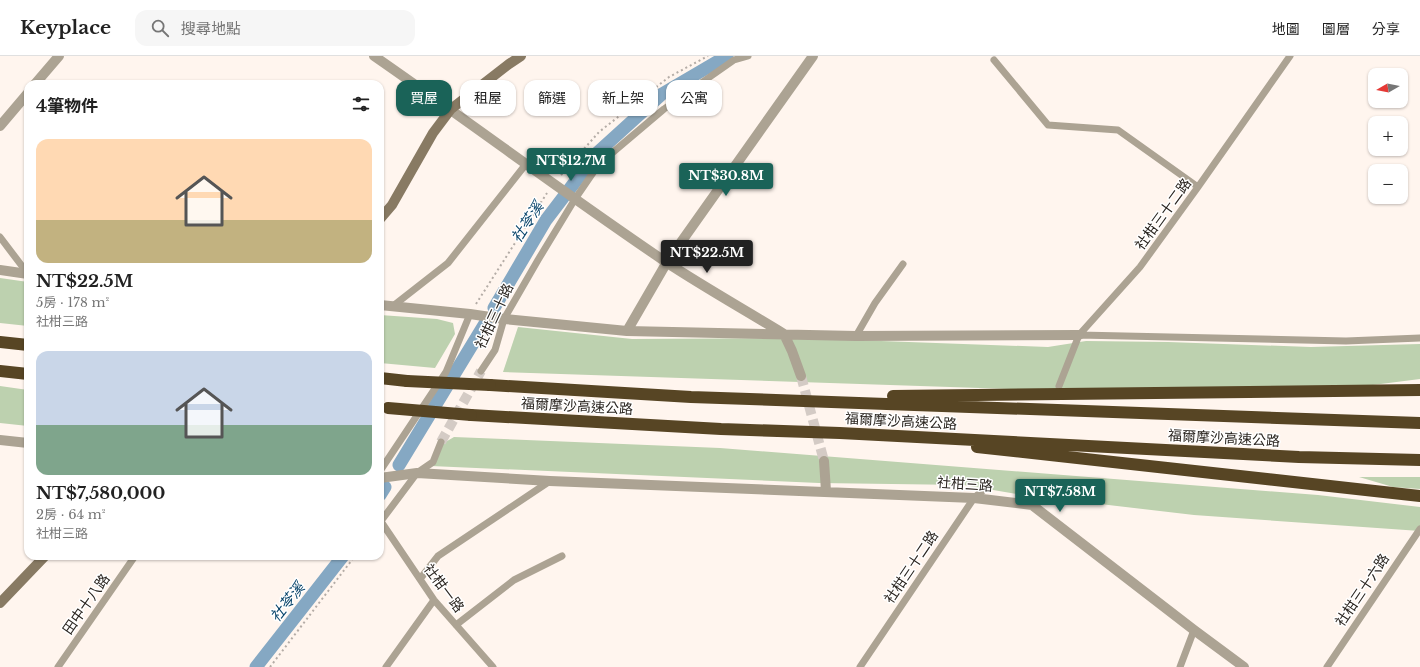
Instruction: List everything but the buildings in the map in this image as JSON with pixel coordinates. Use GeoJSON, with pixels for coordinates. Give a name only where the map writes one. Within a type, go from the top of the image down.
{"type":"FeatureCollection","features":[{"type":"Feature","properties":{"kind":"highway"},"geometry":{"type":"LineString","coordinates":[[0,342],[24,345]]}},
{"type":"Feature","properties":{"kind":"highway"},"geometry":{"type":"LineString","coordinates":[[0,371],[24,374]]}},
{"type":"Feature","properties":{"kind":"highway","name":"福爾摩沙高速公路"},"geometry":{"type":"LineString","coordinates":[[384,378],[407,381],[736,398],[1420,423]]}},
{"type":"Feature","properties":{"kind":"highway"},"geometry":{"type":"LineString","coordinates":[[736,398],[1420,390]]}},
{"type":"Feature","properties":{"kind":"highway","name":"福爾摩沙高速公路"},"geometry":{"type":"LineString","coordinates":[[384,408],[471,415],[721,429],[840,433],[1299,457],[1420,460]]}},
{"type":"Feature","properties":{"kind":"highway"},"geometry":{"type":"LineString","coordinates":[[840,433],[1420,496]]}},
{"type":"Feature","properties":{"kind":"street"},"geometry":{"type":"LineString","coordinates":[[39,80],[59,56]]}},
{"type":"Feature","properties":{"kind":"street"},"geometry":{"type":"LineString","coordinates":[[374,56],[409,80]]}},
{"type":"Feature","properties":{"kind":"street"},"geometry":{"type":"LineString","coordinates":[[452,108],[521,56]]}},
{"type":"Feature","properties":{"kind":"street"},"geometry":{"type":"LineString","coordinates":[[627,331],[667,262],[813,56]]}},
{"type":"Feature","properties":{"kind":"street"},"geometry":{"type":"LineString","coordinates":[[0,126],[24,98]]}},
{"type":"Feature","properties":{"kind":"street"},"geometry":{"type":"LineString","coordinates":[[452,110],[575,199],[667,262],[784,334],[801,376]]}},
{"type":"Feature","properties":{"kind":"street"},"geometry":{"type":"LineString","coordinates":[[384,214],[392,204],[433,133],[446,116]]}},
{"type":"Feature","properties":{"kind":"street"},"geometry":{"type":"LineString","coordinates":[[0,270],[24,273]]}},
{"type":"Feature","properties":{"kind":"street"},"geometry":{"type":"LineString","coordinates":[[384,305],[470,314],[504,320],[627,331],[856,336],[1079,335]]}},
{"type":"Feature","properties":{"kind":"street"},"geometry":{"type":"LineString","coordinates":[[0,440],[24,443]]}},
{"type":"Feature","properties":{"kind":"street"},"geometry":{"type":"LineString","coordinates":[[824,461],[826,491]]}},
{"type":"Feature","properties":{"kind":"street","name":"社柑三路"},"geometry":{"type":"LineString","coordinates":[[384,477],[417,473],[550,481],[974,498],[1032,505],[1244,667]]}},
{"type":"Feature","properties":{"kind":"street"},"geometry":{"type":"LineString","coordinates":[[0,602],[41,560]]}},
{"type":"Feature","properties":{"kind":"lane","name":"社柑三十路"},"geometry":{"type":"LineString","coordinates":[[481,371],[495,350],[504,320],[538,260],[575,199],[599,164],[664,109],[734,60],[748,56]]}},
{"type":"Feature","properties":{"kind":"lane","name":"社柑三十二路"},"geometry":{"type":"LineString","coordinates":[[1059,386],[1079,335],[1140,267],[1290,56]]}},
{"type":"Feature","properties":{"kind":"lane"},"geometry":{"type":"LineString","coordinates":[[994,60],[1048,125],[1118,130],[1198,187]]}},
{"type":"Feature","properties":{"kind":"lane"},"geometry":{"type":"LineString","coordinates":[[393,306],[448,263],[526,164]]}},
{"type":"Feature","properties":{"kind":"lane"},"geometry":{"type":"LineString","coordinates":[[0,238],[24,269]]}},
{"type":"Feature","properties":{"kind":"lane"},"geometry":{"type":"LineString","coordinates":[[856,336],[875,303],[903,264]]}},
{"type":"Feature","properties":{"kind":"lane"},"geometry":{"type":"LineString","coordinates":[[384,465],[446,372],[470,314]]}},
{"type":"Feature","properties":{"kind":"lane"},"geometry":{"type":"LineString","coordinates":[[1079,335],[1346,341],[1420,338]]}},
{"type":"Feature","properties":{"kind":"lane"},"geometry":{"type":"LineString","coordinates":[[384,517],[417,473],[432,462],[441,442]]}},
{"type":"Feature","properties":{"kind":"lane"},"geometry":{"type":"LineString","coordinates":[[420,579],[438,556],[550,481]]}},
{"type":"Feature","properties":{"kind":"lane","name":"社柑三十二路"},"geometry":{"type":"LineString","coordinates":[[860,667],[974,498],[988,486]]}},
{"type":"Feature","properties":{"kind":"lane","name":"社柑一路"},"geometry":{"type":"LineString","coordinates":[[384,525],[434,600],[493,667]]}},
{"type":"Feature","properties":{"kind":"lane","name":"社柑三十六路"},"geometry":{"type":"LineString","coordinates":[[1327,667],[1417,536],[1420,529]]}},
{"type":"Feature","properties":{"kind":"lane"},"geometry":{"type":"LineString","coordinates":[[456,625],[514,580],[562,556]]}},
{"type":"Feature","properties":{"kind":"lane","name":"田中十八路"},"geometry":{"type":"LineString","coordinates":[[58,667],[132,560]]}},
{"type":"Feature","properties":{"kind":"lane"},"geometry":{"type":"LineString","coordinates":[[386,667],[434,600]]}},
{"type":"Feature","properties":{"kind":"lane"},"geometry":{"type":"LineString","coordinates":[[1180,667],[1194,630]]}},
{"type":"Feature","properties":{"kind":"path"},"geometry":{"type":"LineString","coordinates":[[470,314],[554,184],[599,132],[668,77],[708,56]]}},
{"type":"Feature","properties":{"kind":"path"},"geometry":{"type":"LineString","coordinates":[[270,667],[352,560]]}},
{"type":"Feature","properties":{"kind":"green space"},"geometry":{"type":"Polygon","coordinates":[[[0,278],[24,281],[24,326],[0,323],[0,278]]]}},
{"type":"Feature","properties":{"kind":"green space"},"geometry":{"type":"Polygon","coordinates":[[[384,315],[437,319],[453,323],[455,334],[435,368],[384,363],[384,315]]]}},
{"type":"Feature","properties":{"kind":"green space"},"geometry":{"type":"Polygon","coordinates":[[[518,327],[632,339],[799,338],[1048,347],[1086,341],[1311,347],[1420,344],[1420,379],[1365,386],[1126,393],[503,372],[518,327]]]}},
{"type":"Feature","properties":{"kind":"green space"},"geometry":{"type":"Polygon","coordinates":[[[0,386],[24,389],[24,426],[0,423],[0,386]]]}},
{"type":"Feature","properties":{"kind":"green space"},"geometry":{"type":"Polygon","coordinates":[[[454,437],[720,448],[1318,495],[1420,507],[1420,531],[1194,515],[1023,495],[964,485],[819,483],[431,466],[437,447],[454,437]]]}},
{"type":"Feature","properties":{"kind":"green space"},"geometry":{"type":"Polygon","coordinates":[[[1359,477],[1420,477],[1420,489],[1393,487],[1359,477]]]}},
{"type":"Feature","properties":{"kind":"waterway","name":"社苓溪"},"geometry":{"type":"LineString","coordinates":[[494,308],[546,220],[597,153],[662,94],[727,56]]}},
{"type":"Feature","properties":{"kind":"waterway","name":"社苓溪"},"geometry":{"type":"LineString","coordinates":[[399,465],[486,322]]}},
{"type":"Feature","properties":{"kind":"waterway","name":"社苓溪"},"geometry":{"type":"LineString","coordinates":[[256,667],[340,560]]}},
{"type":"Feature","properties":{"kind":"tunnel"},"geometry":{"type":"LineString","coordinates":[[441,442],[481,371]]}},
{"type":"Feature","properties":{"kind":"tunnel"},"geometry":{"type":"LineString","coordinates":[[801,376],[824,461]]}}]}
